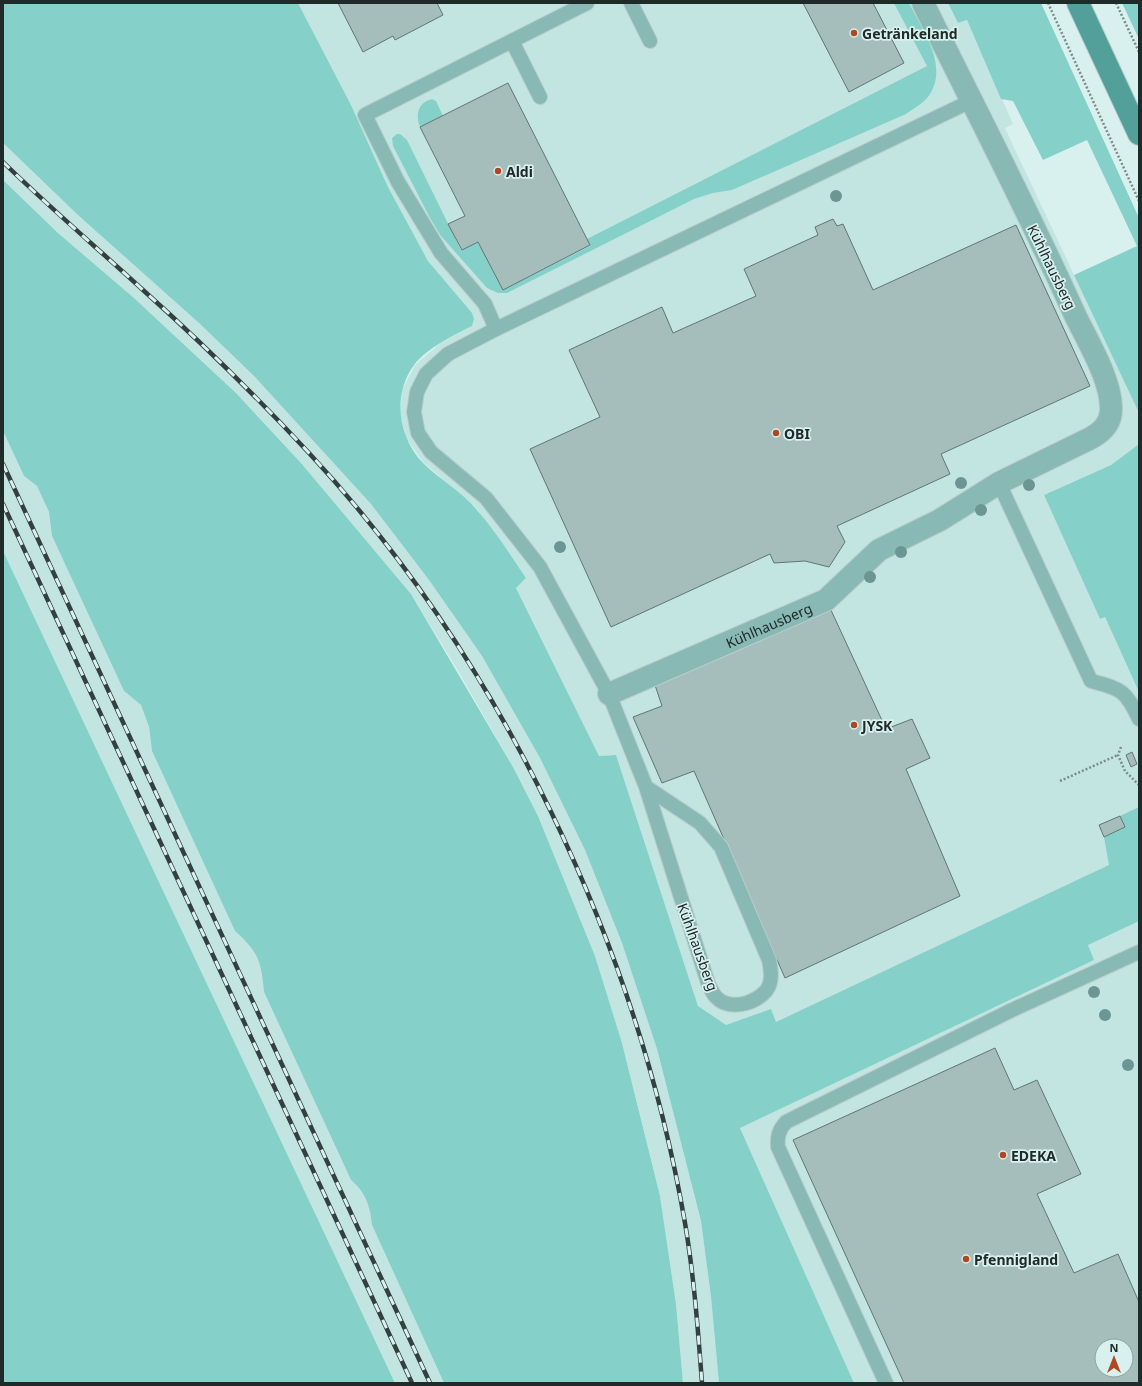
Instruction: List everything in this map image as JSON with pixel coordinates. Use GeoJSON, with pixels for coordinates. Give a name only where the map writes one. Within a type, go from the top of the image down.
{"type":"FeatureCollection","features":[{"type":"Feature","properties":{"kind":"main road"},"geometry":{"type":"LineString","coordinates":[[1078,3],[1139,134]]}},
{"type":"Feature","properties":{"kind":"street","name":"Kühlhausberg"},"geometry":{"type":"LineString","coordinates":[[609,694],[826,600],[879,550],[940,520],[999,483],[1101,432],[1108,424],[1111,411],[1110,396],[1104,377],[1056,273],[923,3]]}},
{"type":"Feature","properties":{"kind":"lane"},"geometry":{"type":"LineString","coordinates":[[496,329],[485,304],[441,254],[398,182],[365,115],[587,3]]}},
{"type":"Feature","properties":{"kind":"lane"},"geometry":{"type":"LineString","coordinates":[[631,3],[650,41]]}},
{"type":"Feature","properties":{"kind":"lane"},"geometry":{"type":"LineString","coordinates":[[512,41],[540,98]]}},
{"type":"Feature","properties":{"kind":"lane"},"geometry":{"type":"LineString","coordinates":[[609,694],[540,567],[486,498],[431,452],[418,433],[414,412],[417,392],[426,374],[448,354],[496,329],[971,101]]}},
{"type":"Feature","properties":{"kind":"lane"},"geometry":{"type":"LineString","coordinates":[[999,483],[1091,681],[1109,686],[1124,693],[1130,699],[1139,718]]}},
{"type":"Feature","properties":{"kind":"lane","name":"Kühlhausberg"},"geometry":{"type":"LineString","coordinates":[[609,694],[646,787],[708,983],[716,997],[732,1005],[749,1003],[766,990],[771,975],[769,960],[721,847],[700,823],[646,787]]}},
{"type":"Feature","properties":{"kind":"lane"},"geometry":{"type":"LineString","coordinates":[[886,1383],[778,1147],[777,1137],[780,1128],[786,1122],[1012,1010],[1139,952]]}},
{"type":"Feature","properties":{"kind":"path"},"geometry":{"type":"LineString","coordinates":[[1048,3],[1139,200]]}},
{"type":"Feature","properties":{"kind":"path"},"geometry":{"type":"LineString","coordinates":[[1116,3],[1139,52]]}},
{"type":"Feature","properties":{"kind":"path"},"geometry":{"type":"LineString","coordinates":[[1121,747],[1118,755],[1125,771],[1139,785]]}},
{"type":"Feature","properties":{"kind":"path"},"geometry":{"type":"LineString","coordinates":[[1060,781],[1118,755]]}},
{"type":"Feature","properties":{"kind":"shaded area"},"geometry":{"type":"Polygon","coordinates":[[[3,3],[298,3],[351,105],[388,187],[428,261],[472,313],[474,319],[472,326],[441,342],[419,359],[407,377],[401,402],[401,416],[403,428],[408,441],[423,463],[464,496],[483,517],[526,578],[516,588],[599,756],[616,755],[698,1006],[726,1025],[771,1009],[776,1022],[1109,865],[1104,837],[1125,827],[1120,816],[1139,807],[1139,921],[1088,945],[1094,960],[740,1128],[854,1383],[719,1383],[711,1297],[701,1221],[657,1049],[622,943],[585,850],[540,758],[482,656],[429,580],[371,504],[253,375],[199,323],[79,216],[3,143],[3,3]]]}},
{"type":"Feature","properties":{"kind":"shaded area"},"geometry":{"type":"Polygon","coordinates":[[[298,3],[948,3],[958,23],[967,20],[1013,124],[1005,128],[1139,413],[1139,444],[1111,465],[1044,495],[1100,619],[1105,617],[1139,692],[1139,1383],[854,1383],[740,1128],[698,1006],[616,755],[599,756],[516,588],[526,578],[476,508],[423,462],[406,438],[400,414],[402,390],[415,365],[443,341],[472,326],[471,313],[428,261],[388,187],[351,105],[298,3]]]}},
{"type":"Feature","properties":{"kind":"shaded area"},"geometry":{"type":"Polygon","coordinates":[[[894,3],[909,3],[932,49],[936,74],[934,86],[928,97],[920,104],[906,114],[732,190],[713,193],[694,199],[507,293],[498,293],[487,288],[441,236],[430,218],[393,146],[392,138],[397,134],[400,134],[407,140],[461,250],[478,242],[503,290],[590,246],[587,239],[927,66],[894,3]]]}},
{"type":"Feature","properties":{"kind":"shaded area"},"geometry":{"type":"Polygon","coordinates":[[[948,3],[1041,3],[1139,218],[1139,413],[1074,275],[1137,246],[1087,140],[1043,160],[1013,101],[1001,99],[967,20],[958,23],[948,3]]]}},
{"type":"Feature","properties":{"kind":"shaded area"},"geometry":{"type":"Polygon","coordinates":[[[1122,3],[1139,3],[1139,39],[1122,3]]]}},
{"type":"Feature","properties":{"kind":"shaded area"},"geometry":{"type":"Polygon","coordinates":[[[432,99],[436,101],[443,116],[420,127],[418,118],[419,110],[424,103],[432,99]]]}},
{"type":"Feature","properties":{"kind":"shaded area"},"geometry":{"type":"Polygon","coordinates":[[[3,143],[79,216],[199,323],[253,375],[371,504],[429,580],[482,656],[540,758],[585,850],[622,943],[657,1049],[701,1221],[711,1297],[719,1383],[683,1383],[676,1304],[660,1196],[622,1043],[595,956],[538,816],[513,767],[457,669],[411,594],[301,463],[236,393],[134,298],[58,233],[3,180],[3,143]]]}},
{"type":"Feature","properties":{"kind":"shaded area"},"geometry":{"type":"Polygon","coordinates":[[[3,180],[58,233],[134,298],[236,393],[301,463],[411,594],[513,767],[538,816],[595,956],[622,1043],[660,1196],[676,1304],[683,1383],[444,1383],[372,1225],[370,1212],[364,1195],[351,1180],[264,992],[260,964],[249,945],[235,931],[152,751],[149,727],[141,705],[124,691],[52,536],[49,512],[37,486],[24,476],[3,431],[3,180]]]}},
{"type":"Feature","properties":{"kind":"shaded area"},"geometry":{"type":"Polygon","coordinates":[[[3,431],[24,476],[37,486],[49,512],[52,536],[124,691],[141,705],[149,727],[152,751],[235,931],[253,948],[262,967],[264,992],[351,1180],[362,1190],[370,1207],[372,1225],[444,1383],[395,1383],[3,551],[3,431]]]}},
{"type":"Feature","properties":{"kind":"shaded area"},"geometry":{"type":"Polygon","coordinates":[[[1139,444],[1139,692],[1105,617],[1100,619],[1044,495],[1111,465],[1139,444]]]}},
{"type":"Feature","properties":{"kind":"shaded area"},"geometry":{"type":"Polygon","coordinates":[[[3,551],[395,1383],[3,1383],[3,551]]]}},
{"type":"Feature","properties":{"kind":"building"},"geometry":{"type":"Polygon","coordinates":[[[338,3],[437,3],[443,15],[395,40],[393,36],[363,52],[338,3]]]}},
{"type":"Feature","properties":{"kind":"building","name":"Getränkeland"},"geometry":{"type":"Polygon","coordinates":[[[803,3],[873,3],[904,63],[849,92],[803,3]]]}},
{"type":"Feature","properties":{"kind":"building","name":"Aldi"},"geometry":{"type":"Polygon","coordinates":[[[508,83],[590,245],[503,290],[478,242],[462,250],[448,224],[465,216],[420,127],[508,83]]]}},
{"type":"Feature","properties":{"kind":"building","name":"OBI"},"geometry":{"type":"Polygon","coordinates":[[[833,219],[837,226],[843,224],[873,290],[1016,225],[1090,386],[941,454],[950,474],[837,526],[845,542],[829,567],[805,561],[774,563],[770,554],[611,627],[530,449],[600,417],[569,350],[662,307],[673,333],[756,296],[744,269],[818,235],[815,227],[833,219]]]}},
{"type":"Feature","properties":{"kind":"building"},"geometry":{"type":"Polygon","coordinates":[[[830,608],[886,729],[912,719],[930,758],[906,769],[960,896],[785,978],[694,771],[662,783],[633,717],[662,706],[655,685],[830,608]]]}},
{"type":"Feature","properties":{"kind":"building"},"geometry":{"type":"Polygon","coordinates":[[[1132,752],[1137,764],[1131,767],[1126,755],[1132,752]]]}},
{"type":"Feature","properties":{"kind":"building"},"geometry":{"type":"Polygon","coordinates":[[[1120,816],[1125,827],[1104,837],[1099,825],[1120,816]]]}},
{"type":"Feature","properties":{"kind":"building"},"geometry":{"type":"Polygon","coordinates":[[[995,1048],[1014,1090],[1037,1080],[1081,1174],[1037,1194],[1074,1273],[1118,1254],[1139,1302],[1139,1383],[904,1383],[793,1140],[995,1048]]]}},
{"type":"Feature","properties":{"kind":"railway"},"geometry":{"type":"LineString","coordinates":[[3,162],[37,195],[207,349],[309,453],[378,534],[442,622],[500,715],[551,812],[596,912],[633,1015],[663,1119],[685,1223],[693,1283],[702,1383]]}},
{"type":"Feature","properties":{"kind":"railway"},"geometry":{"type":"LineString","coordinates":[[3,464],[430,1383]]}},
{"type":"Feature","properties":{"kind":"railway"},"geometry":{"type":"LineString","coordinates":[[3,504],[412,1383]]}},
{"type":"Feature","properties":{"kind":"place","name":"Getränkeland"},"geometry":{"type":"Point","coordinates":[854,33]}},
{"type":"Feature","properties":{"kind":"place","name":"Aldi"},"geometry":{"type":"Point","coordinates":[498,171]}},
{"type":"Feature","properties":{"kind":"place","name":"OBI"},"geometry":{"type":"Point","coordinates":[776,433]}},
{"type":"Feature","properties":{"kind":"place","name":"JYSK"},"geometry":{"type":"Point","coordinates":[854,725]}},
{"type":"Feature","properties":{"kind":"place","name":"EDEKA"},"geometry":{"type":"Point","coordinates":[1003,1155]}},
{"type":"Feature","properties":{"kind":"place","name":"Pfennigland"},"geometry":{"type":"Point","coordinates":[966,1259]}}]}
